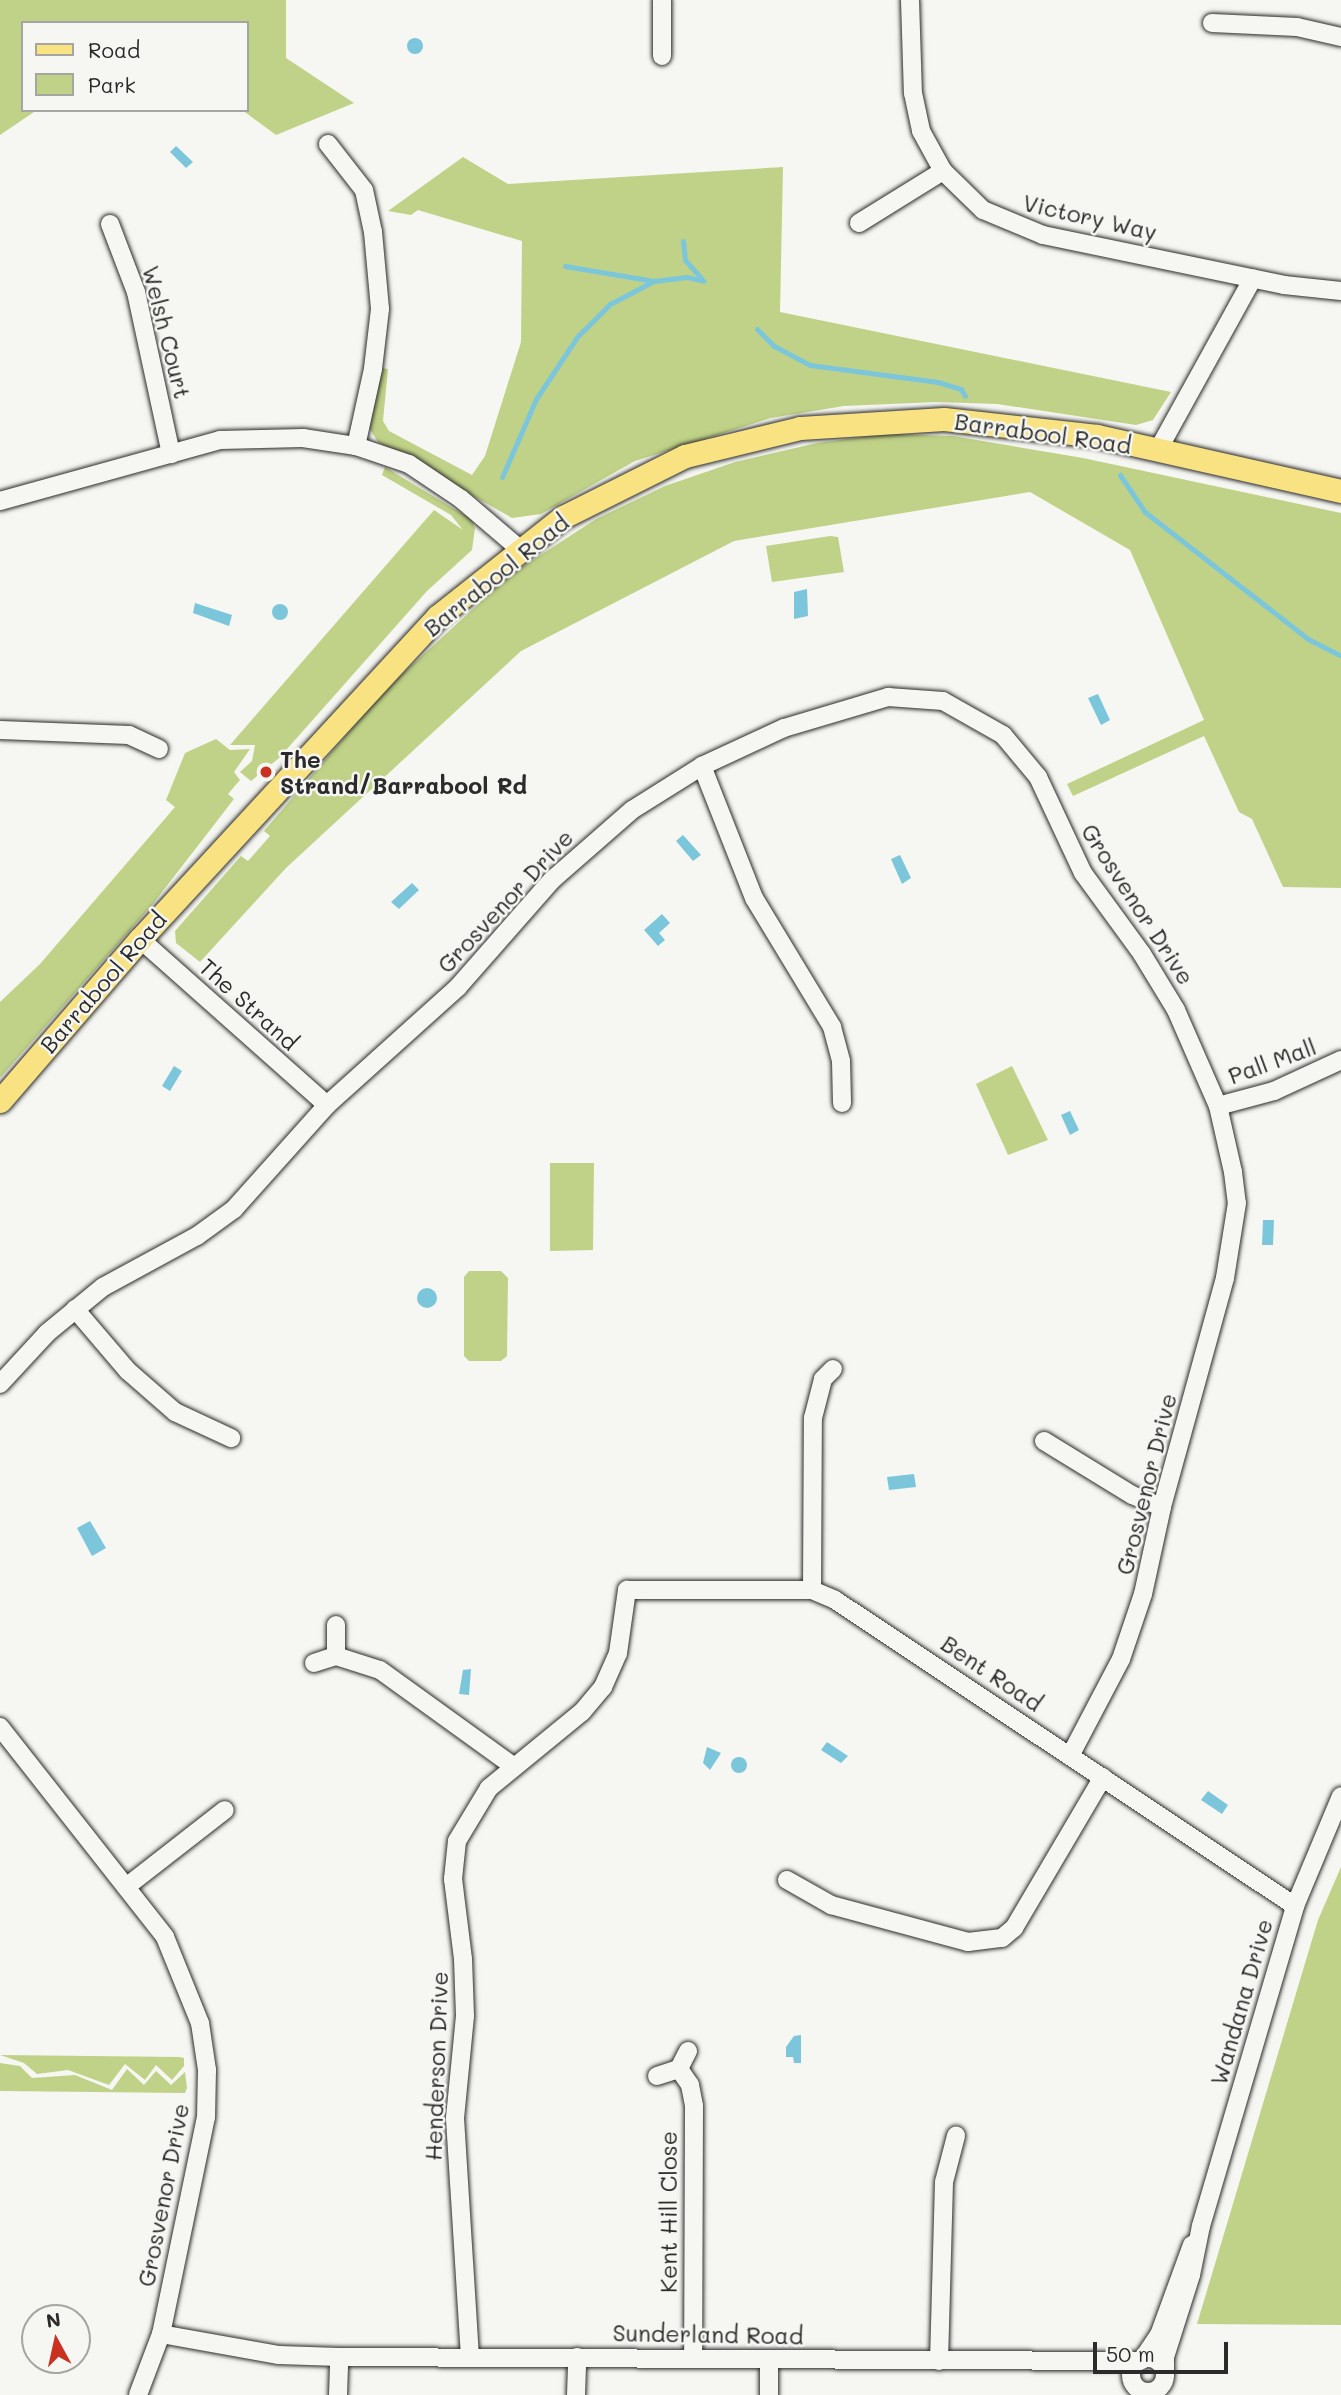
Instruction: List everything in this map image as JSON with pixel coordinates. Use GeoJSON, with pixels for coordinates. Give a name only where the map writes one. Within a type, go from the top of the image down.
{"type":"FeatureCollection","features":[{"type":"Feature","properties":{"kind":"main road","name":"Barrabool Road"},"geometry":{"type":"LineString","coordinates":[[0,1101],[140,939],[438,616],[564,517],[685,456],[800,428],[944,419],[1097,436],[1341,491]]}},
{"type":"Feature","properties":{"kind":"street"},"geometry":{"type":"LineString","coordinates":[[662,0],[662,56]]}},
{"type":"Feature","properties":{"kind":"street","name":"Victory Way"},"geometry":{"type":"LineString","coordinates":[[910,0],[914,106],[926,144],[943,171],[971,202],[1007,224],[1253,278],[1341,291]]}},
{"type":"Feature","properties":{"kind":"street"},"geometry":{"type":"LineString","coordinates":[[1212,23],[1297,27],[1341,37]]}},
{"type":"Feature","properties":{"kind":"street"},"geometry":{"type":"LineString","coordinates":[[328,144],[364,190],[373,232],[380,309],[373,369],[356,446]]}},
{"type":"Feature","properties":{"kind":"street"},"geometry":{"type":"LineString","coordinates":[[859,223],[943,171]]}},
{"type":"Feature","properties":{"kind":"street","name":"Welsh Court"},"geometry":{"type":"LineString","coordinates":[[110,224],[136,292],[170,453]]}},
{"type":"Feature","properties":{"kind":"street"},"geometry":{"type":"LineString","coordinates":[[1158,450],[1253,278]]}},
{"type":"Feature","properties":{"kind":"street"},"geometry":{"type":"LineString","coordinates":[[0,501],[220,440],[265,436],[356,446],[409,464],[461,499],[521,550]]}},
{"type":"Feature","properties":{"kind":"street","name":"Grosvenor Drive"},"geometry":{"type":"LineString","coordinates":[[0,1384],[75,1309],[234,1209],[327,1105],[458,987],[552,880],[590,845],[658,792],[702,766],[784,728],[888,697],[943,701],[1003,735],[1038,777],[1083,873],[1164,989],[1218,1105],[1237,1203],[1233,1238],[1206,1353],[1162,1507],[1135,1624],[1070,1756]]}},
{"type":"Feature","properties":{"kind":"street"},"geometry":{"type":"LineString","coordinates":[[0,730],[129,735],[159,749]]}},
{"type":"Feature","properties":{"kind":"street"},"geometry":{"type":"LineString","coordinates":[[702,766],[759,909],[832,1027],[841,1061],[842,1103]]}},
{"type":"Feature","properties":{"kind":"street","name":"The Strand"},"geometry":{"type":"LineString","coordinates":[[140,939],[327,1105]]}},
{"type":"Feature","properties":{"kind":"street","name":"Pall Mall"},"geometry":{"type":"LineString","coordinates":[[1218,1105],[1274,1091],[1341,1060]]}},
{"type":"Feature","properties":{"kind":"street"},"geometry":{"type":"LineString","coordinates":[[75,1309],[128,1371],[175,1412],[232,1438]]}},
{"type":"Feature","properties":{"kind":"street"},"geometry":{"type":"LineString","coordinates":[[812,1590],[813,1418],[823,1379],[833,1368]]}},
{"type":"Feature","properties":{"kind":"street"},"geometry":{"type":"LineString","coordinates":[[1044,1441],[1108,1482],[1162,1507]]}},
{"type":"Feature","properties":{"kind":"street","name":"Bent Road"},"geometry":{"type":"LineString","coordinates":[[627,1590],[812,1590],[864,1616],[1295,1906]]}},
{"type":"Feature","properties":{"kind":"street","name":"Henderson Drive"},"geometry":{"type":"LineString","coordinates":[[470,2357],[455,2118],[465,1978],[453,1879],[464,1824],[489,1788],[582,1712],[603,1687],[618,1653],[627,1590]]}},
{"type":"Feature","properties":{"kind":"street"},"geometry":{"type":"LineString","coordinates":[[336,1625],[336,1656]]}},
{"type":"Feature","properties":{"kind":"street"},"geometry":{"type":"LineString","coordinates":[[314,1663],[336,1656],[380,1670],[513,1766]]}},
{"type":"Feature","properties":{"kind":"street","name":"Grosvenor Drive"},"geometry":{"type":"LineString","coordinates":[[0,1727],[165,1937],[189,1987],[207,2070],[206,2117],[197,2169],[161,2334],[138,2395]]}},
{"type":"Feature","properties":{"kind":"street"},"geometry":{"type":"LineString","coordinates":[[787,1880],[831,1905],[968,1942],[1002,1938],[1014,1928],[1102,1777]]}},
{"type":"Feature","properties":{"kind":"street","name":"Wandana Drive"},"geometry":{"type":"LineString","coordinates":[[1162,2385],[1166,2354],[1191,2275],[1201,2226],[1295,1906],[1341,1797]]}},
{"type":"Feature","properties":{"kind":"street"},"geometry":{"type":"LineString","coordinates":[[126,1887],[225,1810]]}},
{"type":"Feature","properties":{"kind":"street"},"geometry":{"type":"LineString","coordinates":[[657,2076],[679,2068],[688,2051]]}},
{"type":"Feature","properties":{"kind":"street","name":"Kent Hill Close"},"geometry":{"type":"LineString","coordinates":[[679,2068],[690,2085],[694,2106],[693,2358]]}},
{"type":"Feature","properties":{"kind":"street"},"geometry":{"type":"LineString","coordinates":[[939,2361],[944,2182],[956,2136]]}},
{"type":"Feature","properties":{"kind":"street","name":"Wandana Drive"},"geometry":{"type":"LineString","coordinates":[[1134,2386],[1132,2370],[1157,2340],[1181,2265],[1201,2226]]}},
{"type":"Feature","properties":{"kind":"street","name":"Sunderland Road"},"geometry":{"type":"LineString","coordinates":[[161,2334],[279,2355],[339,2357],[693,2358],[1078,2364],[1141,2360]]}},
{"type":"Feature","properties":{"kind":"street"},"geometry":{"type":"LineString","coordinates":[[338,2395],[339,2357]]}},
{"type":"Feature","properties":{"kind":"street"},"geometry":{"type":"LineString","coordinates":[[576,2395],[577,2357]]}},
{"type":"Feature","properties":{"kind":"street"},"geometry":{"type":"LineString","coordinates":[[769,2359],[769,2395]]}},
{"type":"Feature","properties":{"kind":"street"},"geometry":{"type":"LineString","coordinates":[[1134,2386],[1148,2392],[1162,2385],[1160,2363],[1141,2360]]}},
{"type":"Feature","properties":{"kind":"street","name":"Sunderland Road"},"geometry":{"type":"LineString","coordinates":[[1078,2364],[1116,2371],[1134,2386]]}},
{"type":"Feature","properties":{"kind":"green space"},"geometry":{"type":"Polygon","coordinates":[[[0,0],[286,0],[286,58],[354,103],[276,135],[245,112],[248,112],[248,21],[21,21],[21,112],[34,112],[0,135],[0,0]]]}},
{"type":"Feature","properties":{"kind":"green space"},"geometry":{"type":"Polygon","coordinates":[[[463,157],[508,184],[783,167],[780,312],[1171,392],[1153,420],[1136,425],[997,404],[936,402],[844,406],[771,418],[635,461],[541,514],[512,518],[378,442],[369,428],[380,368],[388,369],[383,421],[389,431],[472,475],[485,456],[521,342],[522,241],[418,210],[411,215],[388,211],[463,157]]]}},
{"type":"Feature","properties":{"kind":"green space"},"geometry":{"type":"Polygon","coordinates":[[[886,434],[953,436],[1083,458],[1341,513],[1341,888],[1283,887],[1252,819],[1239,812],[1204,736],[1073,796],[1067,784],[1204,720],[1130,550],[1030,492],[734,541],[521,651],[286,868],[200,962],[176,943],[175,931],[241,856],[248,861],[270,836],[264,831],[385,690],[510,575],[596,519],[665,486],[735,462],[817,443],[886,434]]]}},
{"type":"Feature","properties":{"kind":"green space"},"geometry":{"type":"Polygon","coordinates":[[[385,467],[471,519],[475,528],[472,550],[427,591],[279,758],[251,781],[240,772],[252,761],[255,745],[230,745],[434,510],[463,530],[451,515],[382,475],[385,467]]]}},
{"type":"Feature","properties":{"kind":"green space"},"geometry":{"type":"Polygon","coordinates":[[[838,537],[844,572],[772,582],[766,546],[838,537]]]}},
{"type":"Feature","properties":{"kind":"green space"},"geometry":{"type":"Polygon","coordinates":[[[216,739],[230,750],[250,749],[234,772],[240,780],[228,794],[234,799],[152,905],[0,1078],[0,1002],[40,964],[175,807],[166,800],[185,753],[216,739]]]}},
{"type":"Feature","properties":{"kind":"green space"},"geometry":{"type":"Polygon","coordinates":[[[1012,1066],[1048,1140],[1008,1155],[976,1084],[1012,1066]]]}},
{"type":"Feature","properties":{"kind":"green space"},"geometry":{"type":"Polygon","coordinates":[[[550,1163],[594,1163],[593,1250],[550,1251],[550,1163]]]}},
{"type":"Feature","properties":{"kind":"green space"},"geometry":{"type":"Polygon","coordinates":[[[469,1271],[501,1271],[508,1278],[507,1356],[501,1361],[469,1361],[464,1356],[464,1277],[469,1271]]]}},
{"type":"Feature","properties":{"kind":"green space"},"geometry":{"type":"Polygon","coordinates":[[[1341,1867],[1341,2325],[1197,2324],[1318,1920],[1341,1867]]]}},
{"type":"Feature","properties":{"kind":"green space"},"geometry":{"type":"Polygon","coordinates":[[[0,2055],[180,2057],[184,2058],[184,2066],[172,2080],[156,2065],[145,2080],[125,2064],[109,2085],[68,2070],[37,2074],[24,2063],[0,2055]]]}},
{"type":"Feature","properties":{"kind":"green space"},"geometry":{"type":"Polygon","coordinates":[[[0,2063],[20,2066],[32,2078],[75,2075],[112,2090],[127,2069],[144,2085],[156,2071],[171,2085],[185,2072],[187,2088],[185,2093],[0,2091],[0,2063]]]}},
{"type":"Feature","properties":{"kind":"water"},"geometry":{"type":"Polygon","coordinates":[[[412,38],[418,38],[423,46],[421,52],[412,54],[407,49],[407,43],[412,38]]]}},
{"type":"Feature","properties":{"kind":"water"},"geometry":{"type":"Polygon","coordinates":[[[176,146],[193,162],[186,168],[170,152],[176,146]]]}},
{"type":"Feature","properties":{"kind":"water"},"geometry":{"type":"Polygon","coordinates":[[[807,589],[808,616],[794,619],[794,592],[807,589]]]}},
{"type":"Feature","properties":{"kind":"water"},"geometry":{"type":"Polygon","coordinates":[[[195,603],[232,615],[229,626],[193,613],[195,603]]]}},
{"type":"Feature","properties":{"kind":"water"},"geometry":{"type":"Polygon","coordinates":[[[280,604],[286,606],[286,618],[280,620],[274,618],[272,612],[274,606],[280,604]]]}},
{"type":"Feature","properties":{"kind":"water"},"geometry":{"type":"Polygon","coordinates":[[[1098,694],[1110,720],[1101,725],[1088,698],[1098,694]]]}},
{"type":"Feature","properties":{"kind":"water"},"geometry":{"type":"Polygon","coordinates":[[[683,835],[701,855],[693,861],[676,841],[683,835]]]}},
{"type":"Feature","properties":{"kind":"water"},"geometry":{"type":"Polygon","coordinates":[[[900,855],[911,878],[902,884],[891,859],[900,855]]]}},
{"type":"Feature","properties":{"kind":"water"},"geometry":{"type":"Polygon","coordinates":[[[412,883],[419,890],[399,909],[391,902],[412,883]]]}},
{"type":"Feature","properties":{"kind":"water"},"geometry":{"type":"Polygon","coordinates":[[[662,914],[670,923],[659,933],[665,940],[658,946],[644,930],[662,914]]]}},
{"type":"Feature","properties":{"kind":"water"},"geometry":{"type":"Polygon","coordinates":[[[174,1066],[182,1071],[170,1091],[162,1086],[174,1066]]]}},
{"type":"Feature","properties":{"kind":"water"},"geometry":{"type":"Polygon","coordinates":[[[1070,1111],[1079,1130],[1070,1135],[1061,1115],[1070,1111]]]}},
{"type":"Feature","properties":{"kind":"water"},"geometry":{"type":"Polygon","coordinates":[[[1263,1220],[1274,1220],[1273,1245],[1262,1245],[1263,1220]]]}},
{"type":"Feature","properties":{"kind":"water"},"geometry":{"type":"Polygon","coordinates":[[[423,1288],[431,1288],[437,1298],[431,1308],[423,1308],[417,1302],[417,1294],[423,1288]]]}},
{"type":"Feature","properties":{"kind":"water"},"geometry":{"type":"Polygon","coordinates":[[[914,1474],[916,1487],[889,1490],[887,1477],[914,1474]]]}},
{"type":"Feature","properties":{"kind":"water"},"geometry":{"type":"Polygon","coordinates":[[[90,1521],[106,1548],[92,1556],[77,1528],[90,1521]]]}},
{"type":"Feature","properties":{"kind":"water"},"geometry":{"type":"Polygon","coordinates":[[[471,1669],[469,1695],[459,1694],[463,1670],[471,1669]]]}},
{"type":"Feature","properties":{"kind":"water"},"geometry":{"type":"Polygon","coordinates":[[[827,1742],[848,1756],[841,1763],[821,1750],[827,1742]]]}},
{"type":"Feature","properties":{"kind":"water"},"geometry":{"type":"Polygon","coordinates":[[[707,1747],[721,1753],[710,1770],[703,1763],[707,1747]]]}},
{"type":"Feature","properties":{"kind":"water"},"geometry":{"type":"Polygon","coordinates":[[[739,1757],[745,1759],[745,1771],[739,1773],[733,1771],[731,1765],[733,1759],[739,1757]]]}},
{"type":"Feature","properties":{"kind":"water"},"geometry":{"type":"Polygon","coordinates":[[[1208,1791],[1228,1805],[1222,1814],[1201,1800],[1208,1791]]]}},
{"type":"Feature","properties":{"kind":"water"},"geometry":{"type":"Polygon","coordinates":[[[801,2035],[801,2063],[794,2063],[793,2057],[786,2057],[786,2047],[794,2036],[801,2035]]]}},
{"type":"Feature","properties":{"kind":"waterway"},"geometry":{"type":"LineString","coordinates":[[683,241],[685,260],[701,278]]}},
{"type":"Feature","properties":{"kind":"waterway"},"geometry":{"type":"LineString","coordinates":[[565,266],[654,281]]}},
{"type":"Feature","properties":{"kind":"waterway"},"geometry":{"type":"LineString","coordinates":[[502,477],[536,399],[577,337],[610,304],[654,281],[687,277],[704,281]]}},
{"type":"Feature","properties":{"kind":"waterway"},"geometry":{"type":"LineString","coordinates":[[757,329],[774,346],[810,365],[938,382],[961,389],[965,396]]}},
{"type":"Feature","properties":{"kind":"waterway"},"geometry":{"type":"LineString","coordinates":[[1120,475],[1145,512],[1308,639],[1341,656]]}},
{"type":"Feature","properties":{"kind":"place","name":"The Strand/Barrabool Rd"},"geometry":{"type":"Point","coordinates":[266,772]}}]}
